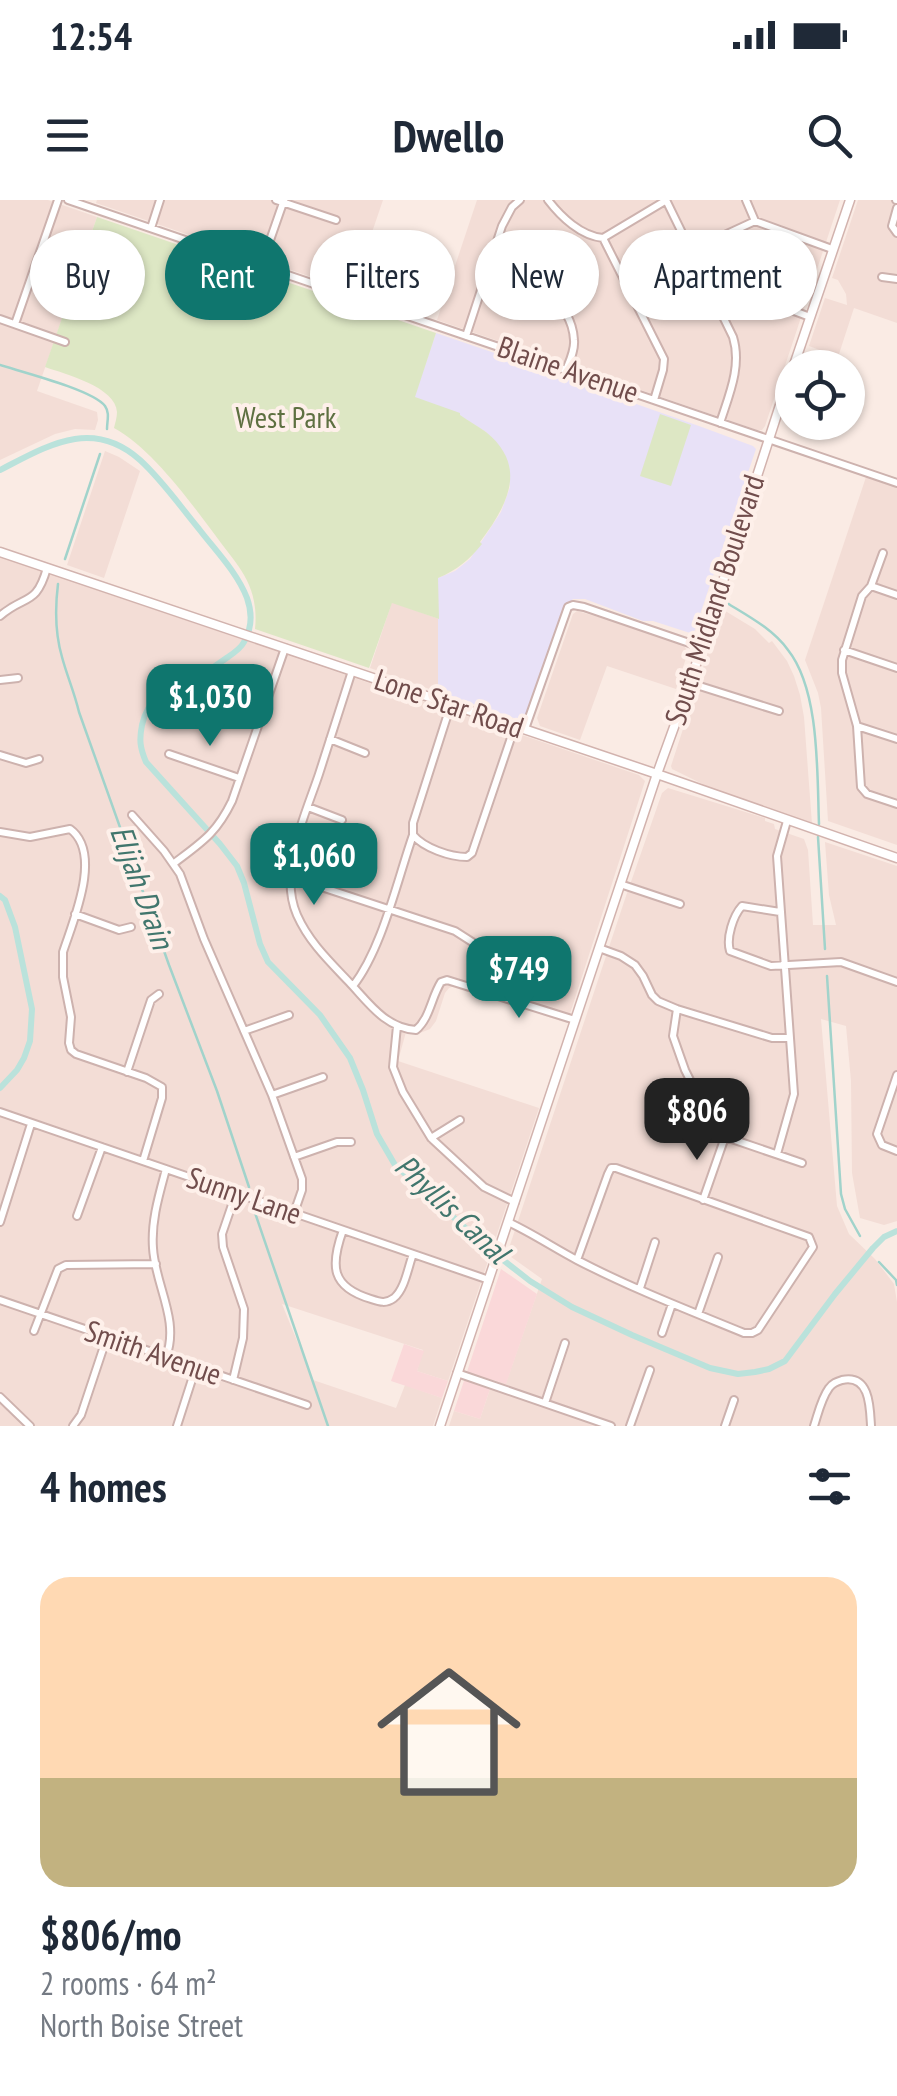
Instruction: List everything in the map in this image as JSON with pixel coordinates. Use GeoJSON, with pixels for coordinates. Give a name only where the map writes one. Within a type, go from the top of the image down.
{"type":"FeatureCollection","features":[{"type":"Feature","properties":{"kind":"main road","name":"South Midland Boulevard"},"geometry":{"type":"LineString","coordinates":[[817,295],[850,200]]}},
{"type":"Feature","properties":{"kind":"main road","name":"South Midland Boulevard"},"geometry":{"type":"LineString","coordinates":[[799,350],[809,320]]}},
{"type":"Feature","properties":{"kind":"main road","name":"South Midland Boulevard"},"geometry":{"type":"LineString","coordinates":[[440,1426],[775,419]]}},
{"type":"Feature","properties":{"kind":"main road","name":"Lone Star Road"},"geometry":{"type":"LineString","coordinates":[[0,552],[896,856]]}},
{"type":"Feature","properties":{"kind":"street"},"geometry":{"type":"LineString","coordinates":[[16,324],[58,200]]}},
{"type":"Feature","properties":{"kind":"street","name":"Blaine Avenue"},"geometry":{"type":"LineString","coordinates":[[68,200],[165,233]]}},
{"type":"Feature","properties":{"kind":"street"},"geometry":{"type":"LineString","coordinates":[[151,228],[160,200]]}},
{"type":"Feature","properties":{"kind":"street"},"geometry":{"type":"LineString","coordinates":[[501,230],[510,203],[520,200]]}},
{"type":"Feature","properties":{"kind":"street"},"geometry":{"type":"LineString","coordinates":[[548,200],[586,233],[603,238],[666,201],[680,230]]}},
{"type":"Feature","properties":{"kind":"street"},"geometry":{"type":"LineString","coordinates":[[746,200],[755,221]]}},
{"type":"Feature","properties":{"kind":"street"},"geometry":{"type":"LineString","coordinates":[[272,230],[281,201],[336,220]]}},
{"type":"Feature","properties":{"kind":"street"},"geometry":{"type":"LineString","coordinates":[[897,208],[892,226],[897,233]]}},
{"type":"Feature","properties":{"kind":"street"},"geometry":{"type":"LineString","coordinates":[[736,230],[755,221],[832,249]]}},
{"type":"Feature","properties":{"kind":"street"},"geometry":{"type":"LineString","coordinates":[[603,238],[664,360],[654,400]]}},
{"type":"Feature","properties":{"kind":"street","name":"Blaine Avenue"},"geometry":{"type":"LineString","coordinates":[[290,276],[897,483]]}},
{"type":"Feature","properties":{"kind":"street"},"geometry":{"type":"LineString","coordinates":[[882,277],[897,279]]}},
{"type":"Feature","properties":{"kind":"street"},"geometry":{"type":"LineString","coordinates":[[466,336],[475,311]]}},
{"type":"Feature","properties":{"kind":"street"},"geometry":{"type":"LineString","coordinates":[[0,319],[65,342]]}},
{"type":"Feature","properties":{"kind":"street"},"geometry":{"type":"LineString","coordinates":[[566,370],[574,345],[568,320]]}},
{"type":"Feature","properties":{"kind":"street"},"geometry":{"type":"LineString","coordinates":[[720,422],[733,385],[738,353],[724,320]]}},
{"type":"Feature","properties":{"kind":"street"},"geometry":{"type":"LineString","coordinates":[[882,553],[871,586],[862,596],[844,650],[842,673],[857,726],[861,787],[873,797],[897,804]]}},
{"type":"Feature","properties":{"kind":"street"},"geometry":{"type":"LineString","coordinates":[[0,616],[29,601],[42,587],[47,568]]}},
{"type":"Feature","properties":{"kind":"street"},"geometry":{"type":"LineString","coordinates":[[871,586],[897,595]]}},
{"type":"Feature","properties":{"kind":"street"},"geometry":{"type":"LineString","coordinates":[[412,835],[458,857],[472,853],[566,609],[584,606],[701,646]]}},
{"type":"Feature","properties":{"kind":"street"},"geometry":{"type":"LineString","coordinates":[[173,864],[221,823],[285,648]]}},
{"type":"Feature","properties":{"kind":"street"},"geometry":{"type":"LineString","coordinates":[[844,650],[897,668]]}},
{"type":"Feature","properties":{"kind":"street"},"geometry":{"type":"LineString","coordinates":[[352,671],[296,842],[291,892],[296,913],[312,943],[380,1015],[397,1026],[416,1030],[441,982],[447,980],[575,1020]]}},
{"type":"Feature","properties":{"kind":"street"},"geometry":{"type":"LineString","coordinates":[[0,680],[18,678]]}},
{"type":"Feature","properties":{"kind":"street"},"geometry":{"type":"LineString","coordinates":[[690,683],[779,711]]}},
{"type":"Feature","properties":{"kind":"street"},"geometry":{"type":"LineString","coordinates":[[210,696],[260,714]]}},
{"type":"Feature","properties":{"kind":"street"},"geometry":{"type":"LineString","coordinates":[[353,986],[366,967],[388,908],[451,704]]}},
{"type":"Feature","properties":{"kind":"street"},"geometry":{"type":"LineString","coordinates":[[857,726],[897,739]]}},
{"type":"Feature","properties":{"kind":"street"},"geometry":{"type":"LineString","coordinates":[[330,739],[366,753]]}},
{"type":"Feature","properties":{"kind":"street"},"geometry":{"type":"LineString","coordinates":[[169,754],[239,778]]}},
{"type":"Feature","properties":{"kind":"street"},"geometry":{"type":"LineString","coordinates":[[0,755],[26,763],[39,759]]}},
{"type":"Feature","properties":{"kind":"street"},"geometry":{"type":"LineString","coordinates":[[308,807],[342,820]]}},
{"type":"Feature","properties":{"kind":"street"},"geometry":{"type":"LineString","coordinates":[[132,814],[180,874],[272,1094],[302,1179],[294,1213]]}},
{"type":"Feature","properties":{"kind":"street"},"geometry":{"type":"LineString","coordinates":[[777,1154],[794,1094],[776,856],[787,821]]}},
{"type":"Feature","properties":{"kind":"street"},"geometry":{"type":"LineString","coordinates":[[0,832],[30,837],[70,829],[82,844],[86,873],[62,965],[71,1017],[69,1043],[76,1054],[162,1087],[143,1161]]}},
{"type":"Feature","properties":{"kind":"street"},"geometry":{"type":"LineString","coordinates":[[291,877],[455,931],[480,947],[474,988]]}},
{"type":"Feature","properties":{"kind":"street"},"geometry":{"type":"LineString","coordinates":[[620,884],[680,904]]}},
{"type":"Feature","properties":{"kind":"street"},"geometry":{"type":"LineString","coordinates":[[780,912],[742,906],[728,946],[730,951],[771,966],[841,962],[897,982]]}},
{"type":"Feature","properties":{"kind":"street"},"geometry":{"type":"LineString","coordinates":[[75,914],[118,930],[131,928]]}},
{"type":"Feature","properties":{"kind":"street"},"geometry":{"type":"LineString","coordinates":[[599,948],[634,965],[652,995],[677,1008],[772,1038],[790,1038]]}},
{"type":"Feature","properties":{"kind":"street"},"geometry":{"type":"LineString","coordinates":[[127,1072],[151,1000],[158,994]]}},
{"type":"Feature","properties":{"kind":"street"},"geometry":{"type":"LineString","coordinates":[[677,1008],[673,1036],[685,1070],[718,1134],[802,1164]]}},
{"type":"Feature","properties":{"kind":"street"},"geometry":{"type":"LineString","coordinates":[[244,1031],[289,1015]]}},
{"type":"Feature","properties":{"kind":"street"},"geometry":{"type":"LineString","coordinates":[[397,1026],[393,1066],[403,1092],[431,1138],[484,1187],[515,1202]]}},
{"type":"Feature","properties":{"kind":"street"},"geometry":{"type":"LineString","coordinates":[[897,1075],[877,1134],[882,1146],[897,1151]]}},
{"type":"Feature","properties":{"kind":"street"},"geometry":{"type":"LineString","coordinates":[[272,1094],[323,1078]]}},
{"type":"Feature","properties":{"kind":"street","name":"Sunny Lane"},"geometry":{"type":"LineString","coordinates":[[0,1112],[489,1280]]}},
{"type":"Feature","properties":{"kind":"street"},"geometry":{"type":"LineString","coordinates":[[431,1138],[460,1120]]}},
{"type":"Feature","properties":{"kind":"street"},"geometry":{"type":"LineString","coordinates":[[0,1222],[32,1123]]}},
{"type":"Feature","properties":{"kind":"street"},"geometry":{"type":"LineString","coordinates":[[704,1200],[724,1137]]}},
{"type":"Feature","properties":{"kind":"street"},"geometry":{"type":"LineString","coordinates":[[294,1157],[337,1142],[352,1142]]}},
{"type":"Feature","properties":{"kind":"street"},"geometry":{"type":"LineString","coordinates":[[77,1216],[102,1147]]}},
{"type":"Feature","properties":{"kind":"street"},"geometry":{"type":"LineString","coordinates":[[508,1222],[577,1260],[744,1333],[758,1330],[813,1247],[809,1238],[612,1168],[577,1260]]}},
{"type":"Feature","properties":{"kind":"street"},"geometry":{"type":"LineString","coordinates":[[166,1169],[153,1234],[171,1329],[166,1357]]}},
{"type":"Feature","properties":{"kind":"street"},"geometry":{"type":"LineString","coordinates":[[233,1380],[244,1338],[244,1310],[222,1234],[236,1193]]}},
{"type":"Feature","properties":{"kind":"street"},"geometry":{"type":"LineString","coordinates":[[343,1230],[334,1260],[350,1293],[381,1303],[392,1299],[399,1293],[413,1254]]}},
{"type":"Feature","properties":{"kind":"street"},"geometry":{"type":"LineString","coordinates":[[640,1288],[655,1242]]}},
{"type":"Feature","properties":{"kind":"street"},"geometry":{"type":"LineString","coordinates":[[698,1314],[718,1257]]}},
{"type":"Feature","properties":{"kind":"street"},"geometry":{"type":"LineString","coordinates":[[34,1331],[58,1269],[66,1265],[156,1264]]}},
{"type":"Feature","properties":{"kind":"street","name":"Smith Avenue"},"geometry":{"type":"LineString","coordinates":[[0,1300],[306,1405]]}},
{"type":"Feature","properties":{"kind":"street"},"geometry":{"type":"LineString","coordinates":[[662,1333],[672,1304]]}},
{"type":"Feature","properties":{"kind":"street"},"geometry":{"type":"LineString","coordinates":[[73,1426],[81,1415],[107,1337]]}},
{"type":"Feature","properties":{"kind":"street"},"geometry":{"type":"LineString","coordinates":[[546,1403],[565,1343]]}},
{"type":"Feature","properties":{"kind":"street"},"geometry":{"type":"LineString","coordinates":[[177,1426],[196,1367]]}},
{"type":"Feature","properties":{"kind":"street"},"geometry":{"type":"LineString","coordinates":[[630,1426],[650,1370]]}},
{"type":"Feature","properties":{"kind":"street"},"geometry":{"type":"LineString","coordinates":[[458,1374],[611,1426]]}},
{"type":"Feature","properties":{"kind":"street"},"geometry":{"type":"LineString","coordinates":[[814,1426],[830,1387],[853,1379],[862,1385],[869,1400],[871,1426]]}},
{"type":"Feature","properties":{"kind":"street"},"geometry":{"type":"LineString","coordinates":[[0,1397],[30,1426]]}},
{"type":"Feature","properties":{"kind":"street"},"geometry":{"type":"LineString","coordinates":[[725,1426],[734,1400]]}},
{"type":"Feature","properties":{"kind":"shaded area"},"geometry":{"type":"Polygon","coordinates":[[[0,200],[48,200],[97,217],[93,230],[30,230],[30,320],[61,320],[37,391],[97,412],[98,420],[95,430],[55,434],[0,460],[0,200]]]}},
{"type":"Feature","properties":{"kind":"shaded area"},"geometry":{"type":"Polygon","coordinates":[[[383,200],[373,230],[310,230],[310,277],[290,270],[290,230],[175,230],[96,203],[383,200]]]}},
{"type":"Feature","properties":{"kind":"shaded area"},"geometry":{"type":"Polygon","coordinates":[[[477,200],[840,200],[817,269],[817,230],[619,230],[619,320],[800,320],[790,350],[775,350],[775,396],[762,430],[437,320],[455,320],[455,266],[477,200]]]}},
{"type":"Feature","properties":{"kind":"shaded area"},"geometry":{"type":"Polygon","coordinates":[[[858,200],[897,200],[897,323],[854,308],[840,350],[809,346],[825,298],[847,305],[846,294],[838,280],[832,278],[858,200]]]}},
{"type":"Feature","properties":{"kind":"shaded area"},"geometry":{"type":"Polygon","coordinates":[[[436,333],[617,395],[756,449],[694,632],[643,621],[585,599],[573,599],[562,610],[526,716],[520,720],[438,692],[438,578],[470,559],[501,512],[510,487],[504,453],[486,432],[459,415],[414,398],[436,333]]]}},
{"type":"Feature","properties":{"kind":"shaded area"},"geometry":{"type":"Polygon","coordinates":[[[105,451],[140,471],[104,578],[67,565],[105,451]]]}},
{"type":"Feature","properties":{"kind":"shaded area"},"geometry":{"type":"Polygon","coordinates":[[[867,474],[897,484],[897,845],[828,821],[821,708],[805,660],[867,474]]]}},
{"type":"Feature","properties":{"kind":"shaded area"},"geometry":{"type":"Polygon","coordinates":[[[0,557],[639,775],[645,781],[567,1023],[454,986],[445,993],[430,1029],[406,1032],[398,1061],[539,1108],[448,1381],[417,1371],[423,1350],[282,1304],[313,1380],[396,1408],[405,1385],[442,1398],[433,1426],[0,1426],[0,557]]]}},
{"type":"Feature","properties":{"kind":"shaded area"},"geometry":{"type":"Polygon","coordinates":[[[392,602],[439,619],[438,692],[370,668],[392,602]]]}},
{"type":"Feature","properties":{"kind":"shaded area"},"geometry":{"type":"Polygon","coordinates":[[[722,609],[755,629],[769,643],[772,641],[794,676],[804,717],[812,824],[721,793],[672,769],[722,609]]]}},
{"type":"Feature","properties":{"kind":"shaded area"},"geometry":{"type":"Polygon","coordinates":[[[577,611],[640,629],[684,646],[688,652],[676,689],[607,666],[580,740],[540,726],[537,718],[577,611]]]}},
{"type":"Feature","properties":{"kind":"shaded area"},"geometry":{"type":"Polygon","coordinates":[[[668,788],[765,818],[775,829],[804,839],[813,925],[836,925],[825,842],[897,866],[897,1221],[884,1225],[860,1218],[852,1173],[846,1026],[821,1019],[837,1206],[849,1234],[894,1284],[897,1426],[449,1426],[454,1411],[480,1419],[493,1380],[506,1383],[542,1279],[507,1254],[625,899],[662,793],[668,788]]]}},
{"type":"Feature","properties":{"kind":"shaded area"},"geometry":{"type":"Polygon","coordinates":[[[501,1269],[537,1294],[506,1384],[493,1380],[480,1419],[454,1411],[501,1269]]]}},
{"type":"Feature","properties":{"kind":"shaded area"},"geometry":{"type":"Polygon","coordinates":[[[404,1344],[424,1351],[417,1371],[448,1381],[442,1398],[391,1381],[404,1344]]]}},
{"type":"Feature","properties":{"kind":"green space","name":"West Park"},"geometry":{"type":"Polygon","coordinates":[[[97,217],[135,230],[92,230],[97,217]]]}},
{"type":"Feature","properties":{"kind":"green space","name":"West Park"},"geometry":{"type":"Polygon","coordinates":[[[145,233],[165,240],[165,320],[290,320],[290,283],[310,290],[310,320],[398,320],[436,333],[415,397],[460,413],[486,432],[507,459],[509,487],[482,544],[462,564],[438,578],[439,619],[392,603],[369,668],[255,629],[254,601],[242,571],[172,480],[143,449],[114,428],[117,412],[108,395],[45,367],[61,320],[145,320],[145,233]]]}},
{"type":"Feature","properties":{"kind":"green space"},"geometry":{"type":"Polygon","coordinates":[[[660,414],[691,425],[671,486],[640,476],[660,414]]]}},
{"type":"Feature","properties":{"kind":"waterway","name":"Elijah Drain"},"geometry":{"type":"LineString","coordinates":[[0,365],[98,400],[107,411],[107,429]]}},
{"type":"Feature","properties":{"kind":"waterway","name":"Phyllis Canal"},"geometry":{"type":"LineString","coordinates":[[0,470],[70,440],[104,440],[122,447],[156,476],[238,579],[250,614],[244,642],[215,666],[157,697],[141,730],[144,757],[237,866],[268,962],[320,1015],[350,1058],[377,1134],[395,1165],[489,1249],[572,1307],[710,1368],[738,1374],[769,1369],[785,1361],[873,1248],[897,1231]]}},
{"type":"Feature","properties":{"kind":"waterway","name":"Elijah Drain"},"geometry":{"type":"LineString","coordinates":[[65,559],[100,454]]}},
{"type":"Feature","properties":{"kind":"waterway","name":"Elijah Drain"},"geometry":{"type":"LineString","coordinates":[[58,584],[58,639],[79,712],[249,1187]]}},
{"type":"Feature","properties":{"kind":"waterway"},"geometry":{"type":"LineString","coordinates":[[727,603],[775,636],[798,667],[815,733],[819,824]]}},
{"type":"Feature","properties":{"kind":"waterway"},"geometry":{"type":"LineString","coordinates":[[818,837],[825,949]]}},
{"type":"Feature","properties":{"kind":"waterway","name":"Phyllis Canal"},"geometry":{"type":"LineString","coordinates":[[0,896],[15,927],[32,1009],[30,1041],[24,1058],[0,1088]]}},
{"type":"Feature","properties":{"kind":"waterway"},"geometry":{"type":"LineString","coordinates":[[827,976],[841,1194],[860,1236]]}},
{"type":"Feature","properties":{"kind":"waterway","name":"Elijah Drain"},"geometry":{"type":"LineString","coordinates":[[253,1207],[328,1426]]}},
{"type":"Feature","properties":{"kind":"waterway"},"geometry":{"type":"LineString","coordinates":[[879,1262],[897,1285]]}}]}
